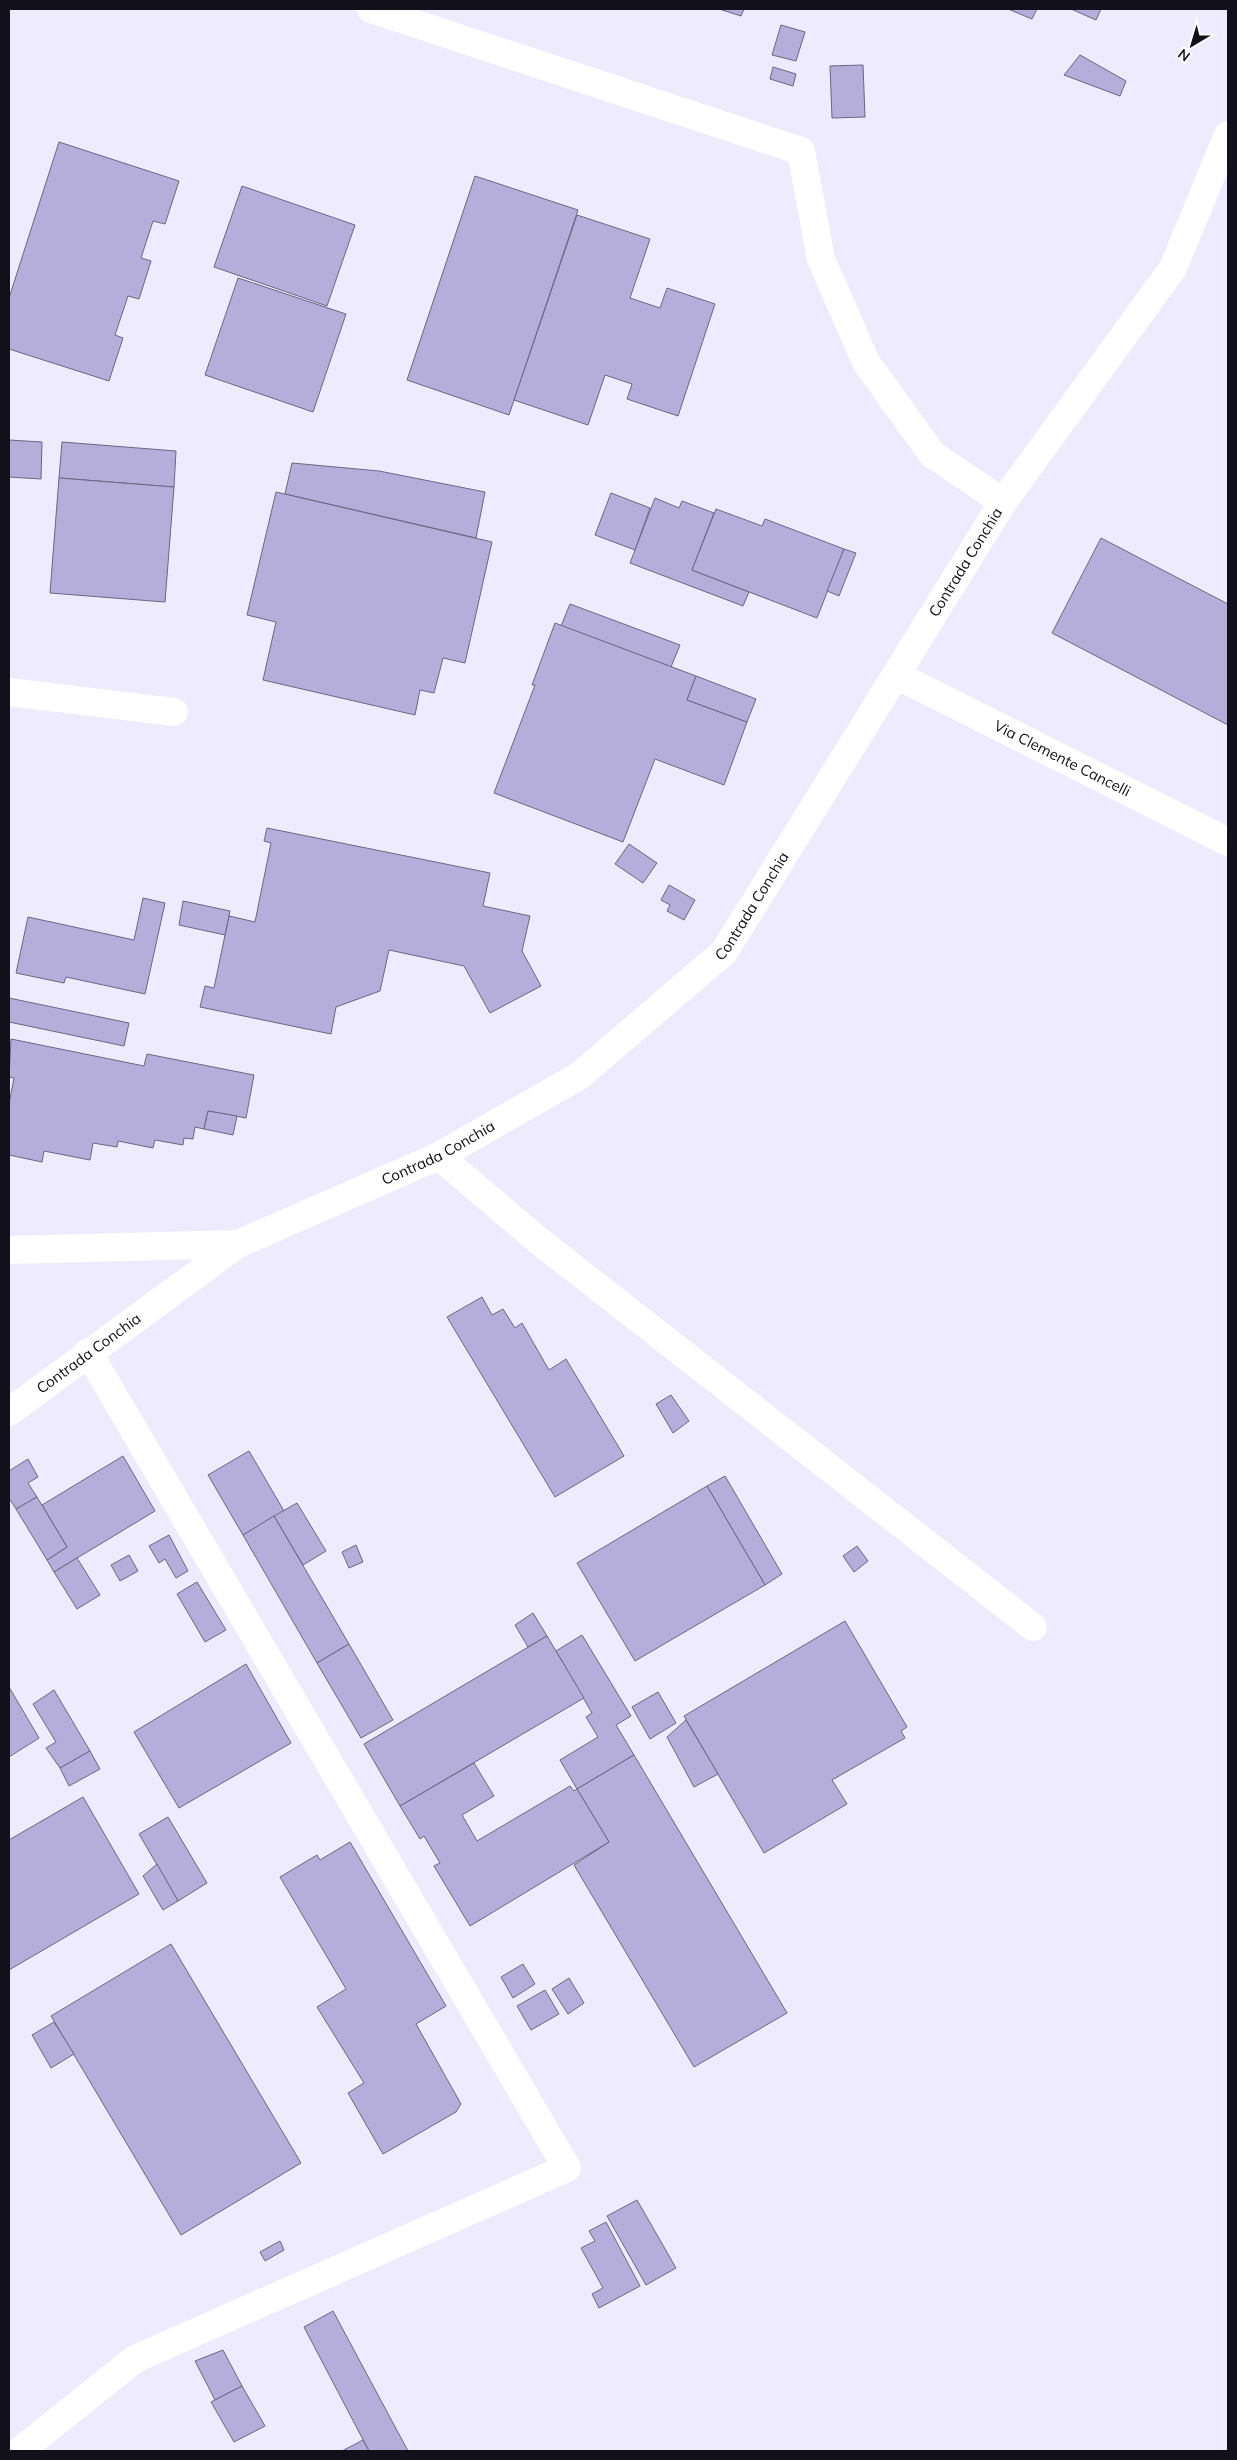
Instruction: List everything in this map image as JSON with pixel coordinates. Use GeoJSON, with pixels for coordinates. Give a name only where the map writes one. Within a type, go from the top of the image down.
{"type":"FeatureCollection","features":[{"type":"Feature","properties":{"kind":"street"},"geometry":{"type":"LineString","coordinates":[[371,9],[801,150],[821,259],[866,362],[932,454],[1003,502]]}},
{"type":"Feature","properties":{"kind":"street","name":"Contrada Conchia"},"geometry":{"type":"LineString","coordinates":[[9,1412],[88,1352],[238,1244],[440,1156],[579,1076],[724,952],[1003,502],[1173,268],[1228,135]]}},
{"type":"Feature","properties":{"kind":"street","name":"Via Clemente Cancelli"},"geometry":{"type":"LineString","coordinates":[[896,674],[1228,842]]}},
{"type":"Feature","properties":{"kind":"street"},"geometry":{"type":"LineString","coordinates":[[9,692],[174,712]]}},
{"type":"Feature","properties":{"kind":"street"},"geometry":{"type":"LineString","coordinates":[[440,1156],[539,1241],[1033,1627]]}},
{"type":"Feature","properties":{"kind":"street"},"geometry":{"type":"LineString","coordinates":[[9,1250],[238,1244]]}},
{"type":"Feature","properties":{"kind":"street"},"geometry":{"type":"LineString","coordinates":[[20,2451],[135,2359],[566,2168],[88,1352]]}},
{"type":"Feature","properties":{"kind":"building"},"geometry":{"type":"Polygon","coordinates":[[[719,9],[744,9],[741,16],[719,9]]]}},
{"type":"Feature","properties":{"kind":"building"},"geometry":{"type":"Polygon","coordinates":[[[1008,9],[1037,9],[1032,19],[1008,9]]]}},
{"type":"Feature","properties":{"kind":"building"},"geometry":{"type":"Polygon","coordinates":[[[1071,9],[1101,9],[1096,20],[1071,9]]]}},
{"type":"Feature","properties":{"kind":"building"},"geometry":{"type":"Polygon","coordinates":[[[781,25],[805,32],[796,61],[772,55],[781,25]]]}},
{"type":"Feature","properties":{"kind":"building"},"geometry":{"type":"Polygon","coordinates":[[[1080,55],[1126,81],[1120,96],[1064,75],[1080,55]]]}},
{"type":"Feature","properties":{"kind":"building"},"geometry":{"type":"Polygon","coordinates":[[[863,65],[865,117],[832,118],[830,66],[863,65]]]}},
{"type":"Feature","properties":{"kind":"building"},"geometry":{"type":"Polygon","coordinates":[[[773,67],[796,74],[793,86],[770,79],[773,67]]]}},
{"type":"Feature","properties":{"kind":"building"},"geometry":{"type":"Polygon","coordinates":[[[59,142],[179,181],[165,224],[153,221],[141,258],[151,261],[139,299],[128,296],[115,335],[123,338],[109,381],[9,349],[9,298],[59,142]]]}},
{"type":"Feature","properties":{"kind":"building"},"geometry":{"type":"Polygon","coordinates":[[[475,176],[578,210],[509,415],[407,380],[475,176]]]}},
{"type":"Feature","properties":{"kind":"building"},"geometry":{"type":"Polygon","coordinates":[[[242,186],[355,225],[327,306],[214,267],[242,186]]]}},
{"type":"Feature","properties":{"kind":"building"},"geometry":{"type":"Polygon","coordinates":[[[577,215],[650,239],[630,298],[660,308],[667,288],[715,304],[678,416],[627,399],[632,384],[605,375],[588,425],[514,400],[577,215]]]}},
{"type":"Feature","properties":{"kind":"building"},"geometry":{"type":"Polygon","coordinates":[[[238,278],[346,314],[313,412],[205,375],[238,278]]]}},
{"type":"Feature","properties":{"kind":"building"},"geometry":{"type":"Polygon","coordinates":[[[9,440],[42,442],[41,479],[9,477],[9,440]]]}},
{"type":"Feature","properties":{"kind":"building"},"geometry":{"type":"Polygon","coordinates":[[[62,442],[176,451],[174,487],[59,478],[62,442]]]}},
{"type":"Feature","properties":{"kind":"building"},"geometry":{"type":"Polygon","coordinates":[[[292,463],[379,471],[485,492],[476,538],[285,494],[292,463]]]}},
{"type":"Feature","properties":{"kind":"building"},"geometry":{"type":"Polygon","coordinates":[[[59,478],[174,487],[165,602],[50,593],[59,478]]]}},
{"type":"Feature","properties":{"kind":"building"},"geometry":{"type":"Polygon","coordinates":[[[276,492],[492,542],[465,663],[443,658],[434,693],[420,690],[415,715],[263,680],[276,622],[247,615],[276,492]]]}},
{"type":"Feature","properties":{"kind":"building"},"geometry":{"type":"Polygon","coordinates":[[[611,493],[650,508],[635,550],[595,535],[611,493]]]}},
{"type":"Feature","properties":{"kind":"building"},"geometry":{"type":"Polygon","coordinates":[[[655,498],[679,508],[682,501],[714,513],[692,570],[749,592],[743,606],[630,563],[655,498]]]}},
{"type":"Feature","properties":{"kind":"building"},"geometry":{"type":"Polygon","coordinates":[[[716,509],[762,526],[765,519],[844,549],[817,618],[692,570],[716,509]]]}},
{"type":"Feature","properties":{"kind":"building"},"geometry":{"type":"Polygon","coordinates":[[[1101,538],[1228,604],[1228,725],[1052,633],[1101,538]]]}},
{"type":"Feature","properties":{"kind":"building"},"geometry":{"type":"Polygon","coordinates":[[[844,549],[856,553],[839,596],[827,591],[844,549]]]}},
{"type":"Feature","properties":{"kind":"building"},"geometry":{"type":"Polygon","coordinates":[[[570,604],[680,645],[671,667],[561,626],[570,604]]]}},
{"type":"Feature","properties":{"kind":"building"},"geometry":{"type":"Polygon","coordinates":[[[555,623],[696,676],[687,700],[747,722],[724,785],[655,759],[623,842],[494,793],[535,685],[532,685],[555,623]]]}},
{"type":"Feature","properties":{"kind":"building"},"geometry":{"type":"Polygon","coordinates":[[[696,676],[756,699],[747,722],[687,700],[696,676]]]}},
{"type":"Feature","properties":{"kind":"building"},"geometry":{"type":"Polygon","coordinates":[[[267,828],[490,873],[483,906],[530,916],[522,951],[541,986],[490,1013],[464,966],[389,950],[380,991],[336,1007],[331,1034],[200,1007],[205,986],[214,988],[229,916],[255,922],[271,843],[264,841],[267,828]]]}},
{"type":"Feature","properties":{"kind":"building"},"geometry":{"type":"Polygon","coordinates":[[[629,844],[657,863],[643,883],[615,864],[629,844]]]}},
{"type":"Feature","properties":{"kind":"building"},"geometry":{"type":"Polygon","coordinates":[[[669,885],[695,900],[684,920],[667,911],[670,905],[661,900],[669,885]]]}},
{"type":"Feature","properties":{"kind":"building"},"geometry":{"type":"Polygon","coordinates":[[[143,898],[165,903],[145,994],[66,977],[64,983],[16,973],[28,917],[134,940],[143,898]]]}},
{"type":"Feature","properties":{"kind":"building"},"geometry":{"type":"Polygon","coordinates":[[[183,901],[230,911],[225,935],[179,925],[183,901]]]}},
{"type":"Feature","properties":{"kind":"building"},"geometry":{"type":"Polygon","coordinates":[[[9,998],[129,1023],[124,1046],[9,1022],[9,998]]]}},
{"type":"Feature","properties":{"kind":"building"},"geometry":{"type":"Polygon","coordinates":[[[11,1039],[144,1066],[147,1054],[254,1075],[246,1118],[208,1111],[204,1129],[195,1127],[193,1139],[184,1138],[183,1145],[155,1140],[153,1148],[118,1141],[117,1147],[93,1143],[90,1160],[44,1151],[42,1162],[9,1155],[9,1104],[14,1078],[9,1077],[11,1039]]]}},
{"type":"Feature","properties":{"kind":"building"},"geometry":{"type":"Polygon","coordinates":[[[208,1111],[237,1116],[233,1135],[204,1129],[208,1111]]]}},
{"type":"Feature","properties":{"kind":"building"},"geometry":{"type":"Polygon","coordinates":[[[482,1297],[492,1315],[503,1309],[515,1328],[522,1323],[549,1370],[566,1359],[624,1456],[555,1497],[447,1317],[482,1297]]]}},
{"type":"Feature","properties":{"kind":"building"},"geometry":{"type":"Polygon","coordinates":[[[671,1395],[689,1421],[673,1433],[656,1404],[671,1395]]]}},
{"type":"Feature","properties":{"kind":"building"},"geometry":{"type":"Polygon","coordinates":[[[249,1451],[284,1511],[243,1535],[208,1475],[249,1451]]]}},
{"type":"Feature","properties":{"kind":"building"},"geometry":{"type":"Polygon","coordinates":[[[123,1456],[155,1511],[54,1572],[47,1560],[67,1547],[42,1505],[123,1456]]]}},
{"type":"Feature","properties":{"kind":"building"},"geometry":{"type":"Polygon","coordinates":[[[28,1459],[38,1477],[28,1483],[37,1497],[16,1509],[9,1498],[9,1471],[28,1459]]]}},
{"type":"Feature","properties":{"kind":"building"},"geometry":{"type":"Polygon","coordinates":[[[725,1476],[782,1574],[765,1585],[707,1486],[725,1476]]]}},
{"type":"Feature","properties":{"kind":"building"},"geometry":{"type":"Polygon","coordinates":[[[707,1486],[765,1585],[635,1661],[577,1563],[707,1486]]]}},
{"type":"Feature","properties":{"kind":"building"},"geometry":{"type":"Polygon","coordinates":[[[37,1497],[67,1547],[47,1560],[16,1509],[37,1497]]]}},
{"type":"Feature","properties":{"kind":"building"},"geometry":{"type":"Polygon","coordinates":[[[297,1503],[326,1551],[303,1565],[274,1516],[297,1503]]]}},
{"type":"Feature","properties":{"kind":"building"},"geometry":{"type":"Polygon","coordinates":[[[274,1516],[349,1644],[317,1663],[243,1535],[274,1516]]]}},
{"type":"Feature","properties":{"kind":"building"},"geometry":{"type":"Polygon","coordinates":[[[169,1535],[188,1571],[176,1578],[165,1559],[159,1563],[149,1546],[169,1535]]]}},
{"type":"Feature","properties":{"kind":"building"},"geometry":{"type":"Polygon","coordinates":[[[356,1545],[363,1562],[349,1568],[342,1552],[356,1545]]]}},
{"type":"Feature","properties":{"kind":"building"},"geometry":{"type":"Polygon","coordinates":[[[857,1546],[868,1561],[854,1572],[843,1556],[857,1546]]]}},
{"type":"Feature","properties":{"kind":"building"},"geometry":{"type":"Polygon","coordinates":[[[129,1555],[138,1571],[120,1581],[111,1565],[129,1555]]]}},
{"type":"Feature","properties":{"kind":"building"},"geometry":{"type":"Polygon","coordinates":[[[77,1558],[100,1595],[77,1609],[54,1572],[77,1558]]]}},
{"type":"Feature","properties":{"kind":"building"},"geometry":{"type":"Polygon","coordinates":[[[197,1582],[226,1630],[205,1642],[177,1594],[197,1582]]]}},
{"type":"Feature","properties":{"kind":"building"},"geometry":{"type":"Polygon","coordinates":[[[533,1613],[547,1636],[528,1647],[515,1625],[533,1613]]]}},
{"type":"Feature","properties":{"kind":"building"},"geometry":{"type":"Polygon","coordinates":[[[845,1621],[907,1727],[901,1731],[905,1738],[832,1780],[847,1804],[764,1853],[684,1716],[845,1621]]]}},
{"type":"Feature","properties":{"kind":"building"},"geometry":{"type":"Polygon","coordinates":[[[582,1635],[631,1716],[616,1725],[634,1755],[577,1789],[560,1760],[598,1737],[586,1717],[592,1713],[556,1651],[582,1635]]]}},
{"type":"Feature","properties":{"kind":"building"},"geometry":{"type":"Polygon","coordinates":[[[547,1636],[584,1698],[400,1806],[364,1744],[547,1636]]]}},
{"type":"Feature","properties":{"kind":"building"},"geometry":{"type":"Polygon","coordinates":[[[349,1644],[393,1720],[361,1738],[317,1663],[349,1644]]]}},
{"type":"Feature","properties":{"kind":"building"},"geometry":{"type":"Polygon","coordinates":[[[246,1664],[291,1743],[179,1808],[134,1732],[246,1664]]]}},
{"type":"Feature","properties":{"kind":"building"},"geometry":{"type":"Polygon","coordinates":[[[9,1687],[39,1738],[9,1757],[9,1687]]]}},
{"type":"Feature","properties":{"kind":"building"},"geometry":{"type":"Polygon","coordinates":[[[54,1690],[90,1751],[60,1768],[46,1748],[56,1742],[33,1704],[54,1690]]]}},
{"type":"Feature","properties":{"kind":"building"},"geometry":{"type":"Polygon","coordinates":[[[658,1692],[676,1723],[650,1739],[632,1707],[658,1692]]]}},
{"type":"Feature","properties":{"kind":"building"},"geometry":{"type":"Polygon","coordinates":[[[686,1720],[718,1774],[694,1787],[667,1737],[686,1720]]]}},
{"type":"Feature","properties":{"kind":"building"},"geometry":{"type":"Polygon","coordinates":[[[90,1751],[100,1769],[69,1786],[60,1768],[90,1751]]]}},
{"type":"Feature","properties":{"kind":"building"},"geometry":{"type":"Polygon","coordinates":[[[634,1755],[787,2013],[694,2067],[574,1865],[609,1842],[577,1789],[634,1755]]]}},
{"type":"Feature","properties":{"kind":"building"},"geometry":{"type":"Polygon","coordinates":[[[474,1763],[494,1796],[462,1815],[477,1841],[570,1786],[574,1791],[577,1789],[609,1842],[470,1926],[434,1866],[440,1863],[424,1836],[420,1839],[400,1806],[474,1763]]]}},
{"type":"Feature","properties":{"kind":"building"},"geometry":{"type":"Polygon","coordinates":[[[83,1797],[139,1894],[9,1970],[9,1840],[83,1797]]]}},
{"type":"Feature","properties":{"kind":"building"},"geometry":{"type":"Polygon","coordinates":[[[168,1817],[207,1883],[178,1901],[139,1834],[168,1817]]]}},
{"type":"Feature","properties":{"kind":"building"},"geometry":{"type":"Polygon","coordinates":[[[350,1842],[446,2006],[416,2024],[461,2104],[456,2112],[383,2154],[348,2093],[364,2083],[317,2007],[346,1989],[280,1877],[317,1855],[320,1860],[350,1842]]]}},
{"type":"Feature","properties":{"kind":"building"},"geometry":{"type":"Polygon","coordinates":[[[157,1864],[178,1901],[163,1910],[143,1876],[157,1864]]]}},
{"type":"Feature","properties":{"kind":"building"},"geometry":{"type":"Polygon","coordinates":[[[171,1944],[301,2163],[181,2235],[51,2016],[171,1944]]]}},
{"type":"Feature","properties":{"kind":"building"},"geometry":{"type":"Polygon","coordinates":[[[523,1964],[535,1984],[513,1998],[501,1977],[523,1964]]]}},
{"type":"Feature","properties":{"kind":"building"},"geometry":{"type":"Polygon","coordinates":[[[569,1978],[584,2003],[568,2014],[552,1989],[569,1978]]]}},
{"type":"Feature","properties":{"kind":"building"},"geometry":{"type":"Polygon","coordinates":[[[545,1990],[559,2014],[531,2030],[517,2006],[545,1990]]]}},
{"type":"Feature","properties":{"kind":"building"},"geometry":{"type":"Polygon","coordinates":[[[54,2022],[74,2054],[51,2068],[32,2035],[54,2022]]]}},
{"type":"Feature","properties":{"kind":"building"},"geometry":{"type":"Polygon","coordinates":[[[637,2200],[676,2268],[646,2285],[607,2216],[637,2200]]]}},
{"type":"Feature","properties":{"kind":"building"},"geometry":{"type":"Polygon","coordinates":[[[606,2222],[640,2286],[599,2308],[592,2294],[603,2288],[581,2248],[595,2241],[589,2231],[606,2222]]]}},
{"type":"Feature","properties":{"kind":"building"},"geometry":{"type":"Polygon","coordinates":[[[280,2241],[284,2250],[265,2261],[260,2252],[280,2241]]]}},
{"type":"Feature","properties":{"kind":"building"},"geometry":{"type":"Polygon","coordinates":[[[333,2311],[408,2451],[369,2451],[304,2327],[333,2311]]]}},
{"type":"Feature","properties":{"kind":"building"},"geometry":{"type":"Polygon","coordinates":[[[223,2350],[242,2386],[215,2400],[195,2361],[223,2350]]]}},
{"type":"Feature","properties":{"kind":"building"},"geometry":{"type":"Polygon","coordinates":[[[242,2386],[265,2426],[234,2442],[211,2402],[242,2386]]]}},
{"type":"Feature","properties":{"kind":"building"},"geometry":{"type":"Polygon","coordinates":[[[363,2440],[369,2451],[342,2451],[363,2440]]]}}]}
